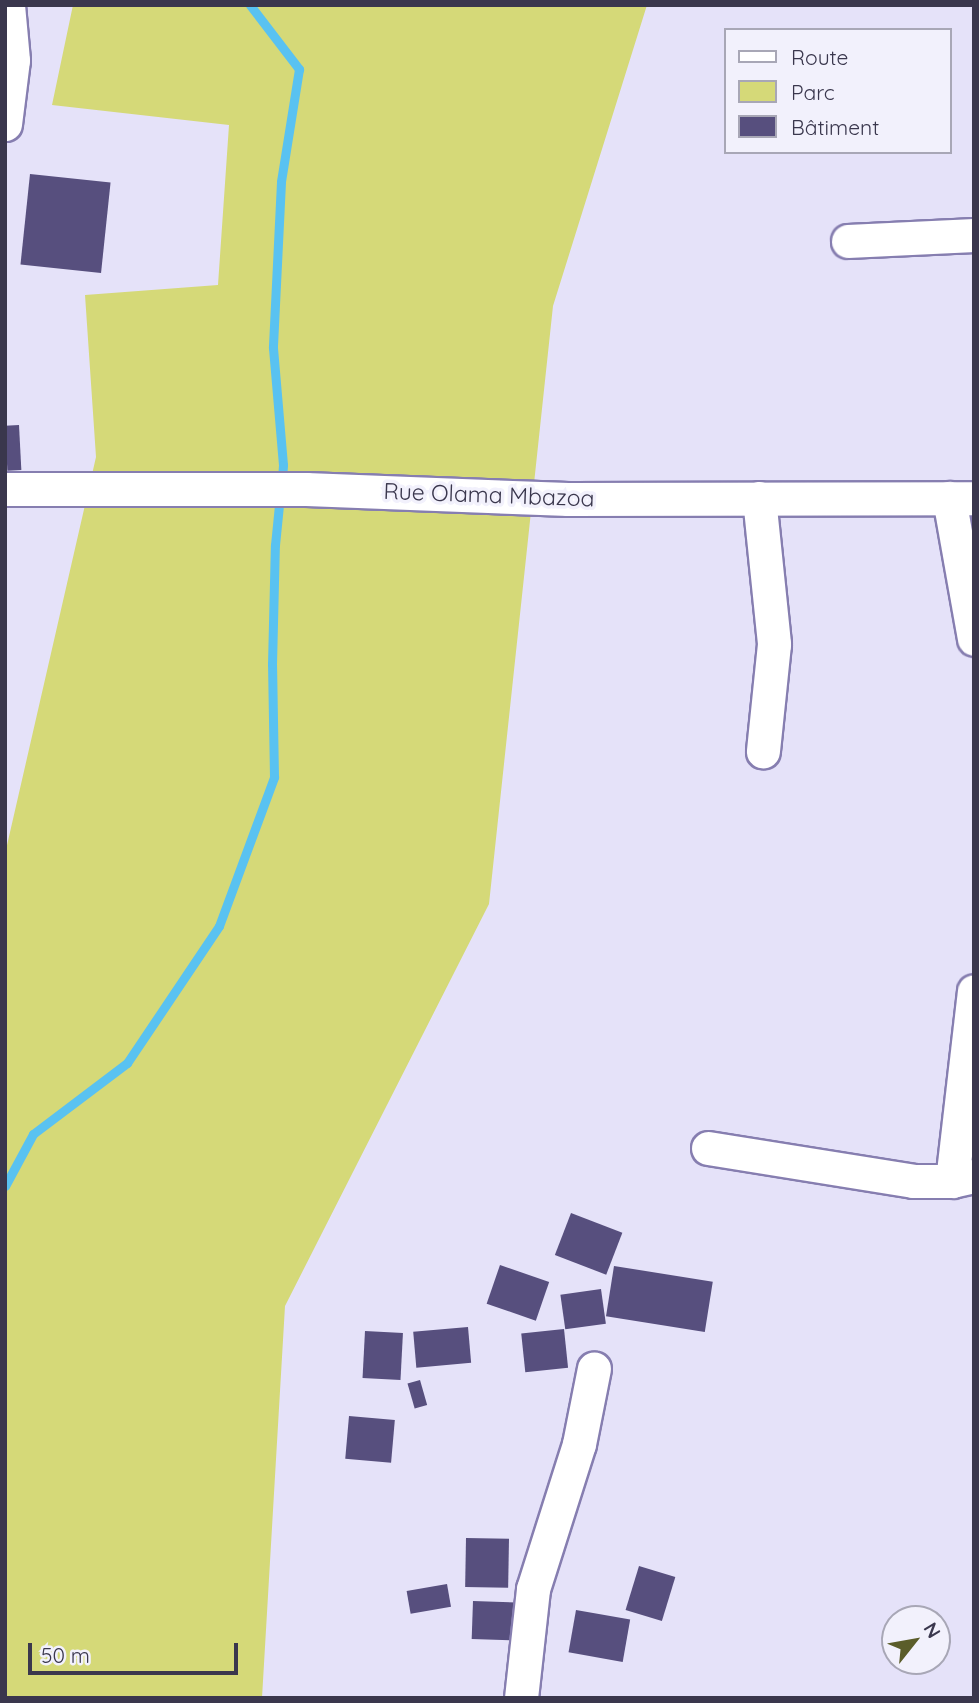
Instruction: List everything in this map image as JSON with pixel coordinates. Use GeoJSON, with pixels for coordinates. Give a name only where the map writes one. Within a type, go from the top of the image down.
{"type":"FeatureCollection","features":[{"type":"Feature","properties":{"kind":"street"},"geometry":{"type":"LineString","coordinates":[[5,124],[13,60],[8,5]]}},
{"type":"Feature","properties":{"kind":"street"},"geometry":{"type":"LineString","coordinates":[[848,241],[974,235]]}},
{"type":"Feature","properties":{"kind":"street","name":"Rue Olama Mbazoa"},"geometry":{"type":"LineString","coordinates":[[5,489],[306,489],[568,499],[961,498]]}},
{"type":"Feature","properties":{"kind":"street"},"geometry":{"type":"LineString","coordinates":[[759,498],[775,644],[763,751]]}},
{"type":"Feature","properties":{"kind":"street"},"geometry":{"type":"LineString","coordinates":[[961,498],[974,639]]}},
{"type":"Feature","properties":{"kind":"street"},"geometry":{"type":"LineString","coordinates":[[708,1148],[913,1181],[963,1178],[974,991]]}},
{"type":"Feature","properties":{"kind":"street"},"geometry":{"type":"LineString","coordinates":[[521,1698],[533,1589],[579,1444],[594,1368]]}},
{"type":"Feature","properties":{"kind":"green space"},"geometry":{"type":"Polygon","coordinates":[[[73,5],[647,5],[553,306],[489,904],[285,1306],[262,1698],[5,1698],[5,854],[96,457],[85,295],[218,285],[229,125],[52,105],[73,5]]]}},
{"type":"Feature","properties":{"kind":"building"},"geometry":{"type":"Polygon","coordinates":[[[30,174],[111,182],[101,273],[20,265],[30,174]]]}},
{"type":"Feature","properties":{"kind":"building"},"geometry":{"type":"Polygon","coordinates":[[[19,425],[21,470],[7,471],[5,426],[19,425]]]}},
{"type":"Feature","properties":{"kind":"building"},"geometry":{"type":"Polygon","coordinates":[[[571,1213],[622,1233],[606,1275],[555,1255],[571,1213]]]}},
{"type":"Feature","properties":{"kind":"building"},"geometry":{"type":"Polygon","coordinates":[[[500,1265],[549,1282],[536,1321],[487,1304],[500,1265]]]}},
{"type":"Feature","properties":{"kind":"building"},"geometry":{"type":"Polygon","coordinates":[[[614,1266],[713,1282],[705,1332],[606,1316],[614,1266]]]}},
{"type":"Feature","properties":{"kind":"building"},"geometry":{"type":"Polygon","coordinates":[[[601,1289],[606,1324],[565,1329],[560,1295],[601,1289]]]}},
{"type":"Feature","properties":{"kind":"building"},"geometry":{"type":"Polygon","coordinates":[[[468,1327],[471,1363],[416,1368],[413,1332],[468,1327]]]}},
{"type":"Feature","properties":{"kind":"building"},"geometry":{"type":"Polygon","coordinates":[[[564,1329],[568,1368],[525,1372],[521,1333],[564,1329]]]}},
{"type":"Feature","properties":{"kind":"building"},"geometry":{"type":"Polygon","coordinates":[[[365,1331],[403,1333],[400,1380],[363,1378],[365,1331]]]}},
{"type":"Feature","properties":{"kind":"building"},"geometry":{"type":"Polygon","coordinates":[[[420,1380],[427,1405],[415,1409],[408,1384],[420,1380]]]}},
{"type":"Feature","properties":{"kind":"building"},"geometry":{"type":"Polygon","coordinates":[[[349,1416],[395,1420],[391,1463],[345,1459],[349,1416]]]}},
{"type":"Feature","properties":{"kind":"building"},"geometry":{"type":"Polygon","coordinates":[[[466,1538],[509,1539],[508,1588],[465,1587],[466,1538]]]}},
{"type":"Feature","properties":{"kind":"building"},"geometry":{"type":"Polygon","coordinates":[[[639,1566],[675,1577],[662,1621],[626,1610],[639,1566]]]}},
{"type":"Feature","properties":{"kind":"building"},"geometry":{"type":"Polygon","coordinates":[[[447,1584],[451,1607],[411,1614],[407,1591],[447,1584]]]}},
{"type":"Feature","properties":{"kind":"building"},"geometry":{"type":"Polygon","coordinates":[[[473,1601],[519,1603],[518,1641],[472,1639],[473,1601]]]}},
{"type":"Feature","properties":{"kind":"building"},"geometry":{"type":"Polygon","coordinates":[[[576,1610],[630,1620],[623,1662],[569,1652],[576,1610]]]}},
{"type":"Feature","properties":{"kind":"waterway"},"geometry":{"type":"LineString","coordinates":[[250,5],[299,69],[281,182],[273,348],[282,481]]}},
{"type":"Feature","properties":{"kind":"waterway"},"geometry":{"type":"LineString","coordinates":[[5,1186],[33,1134],[127,1063],[219,926],[274,777],[272,664],[275,545],[280,495]]}}]}
